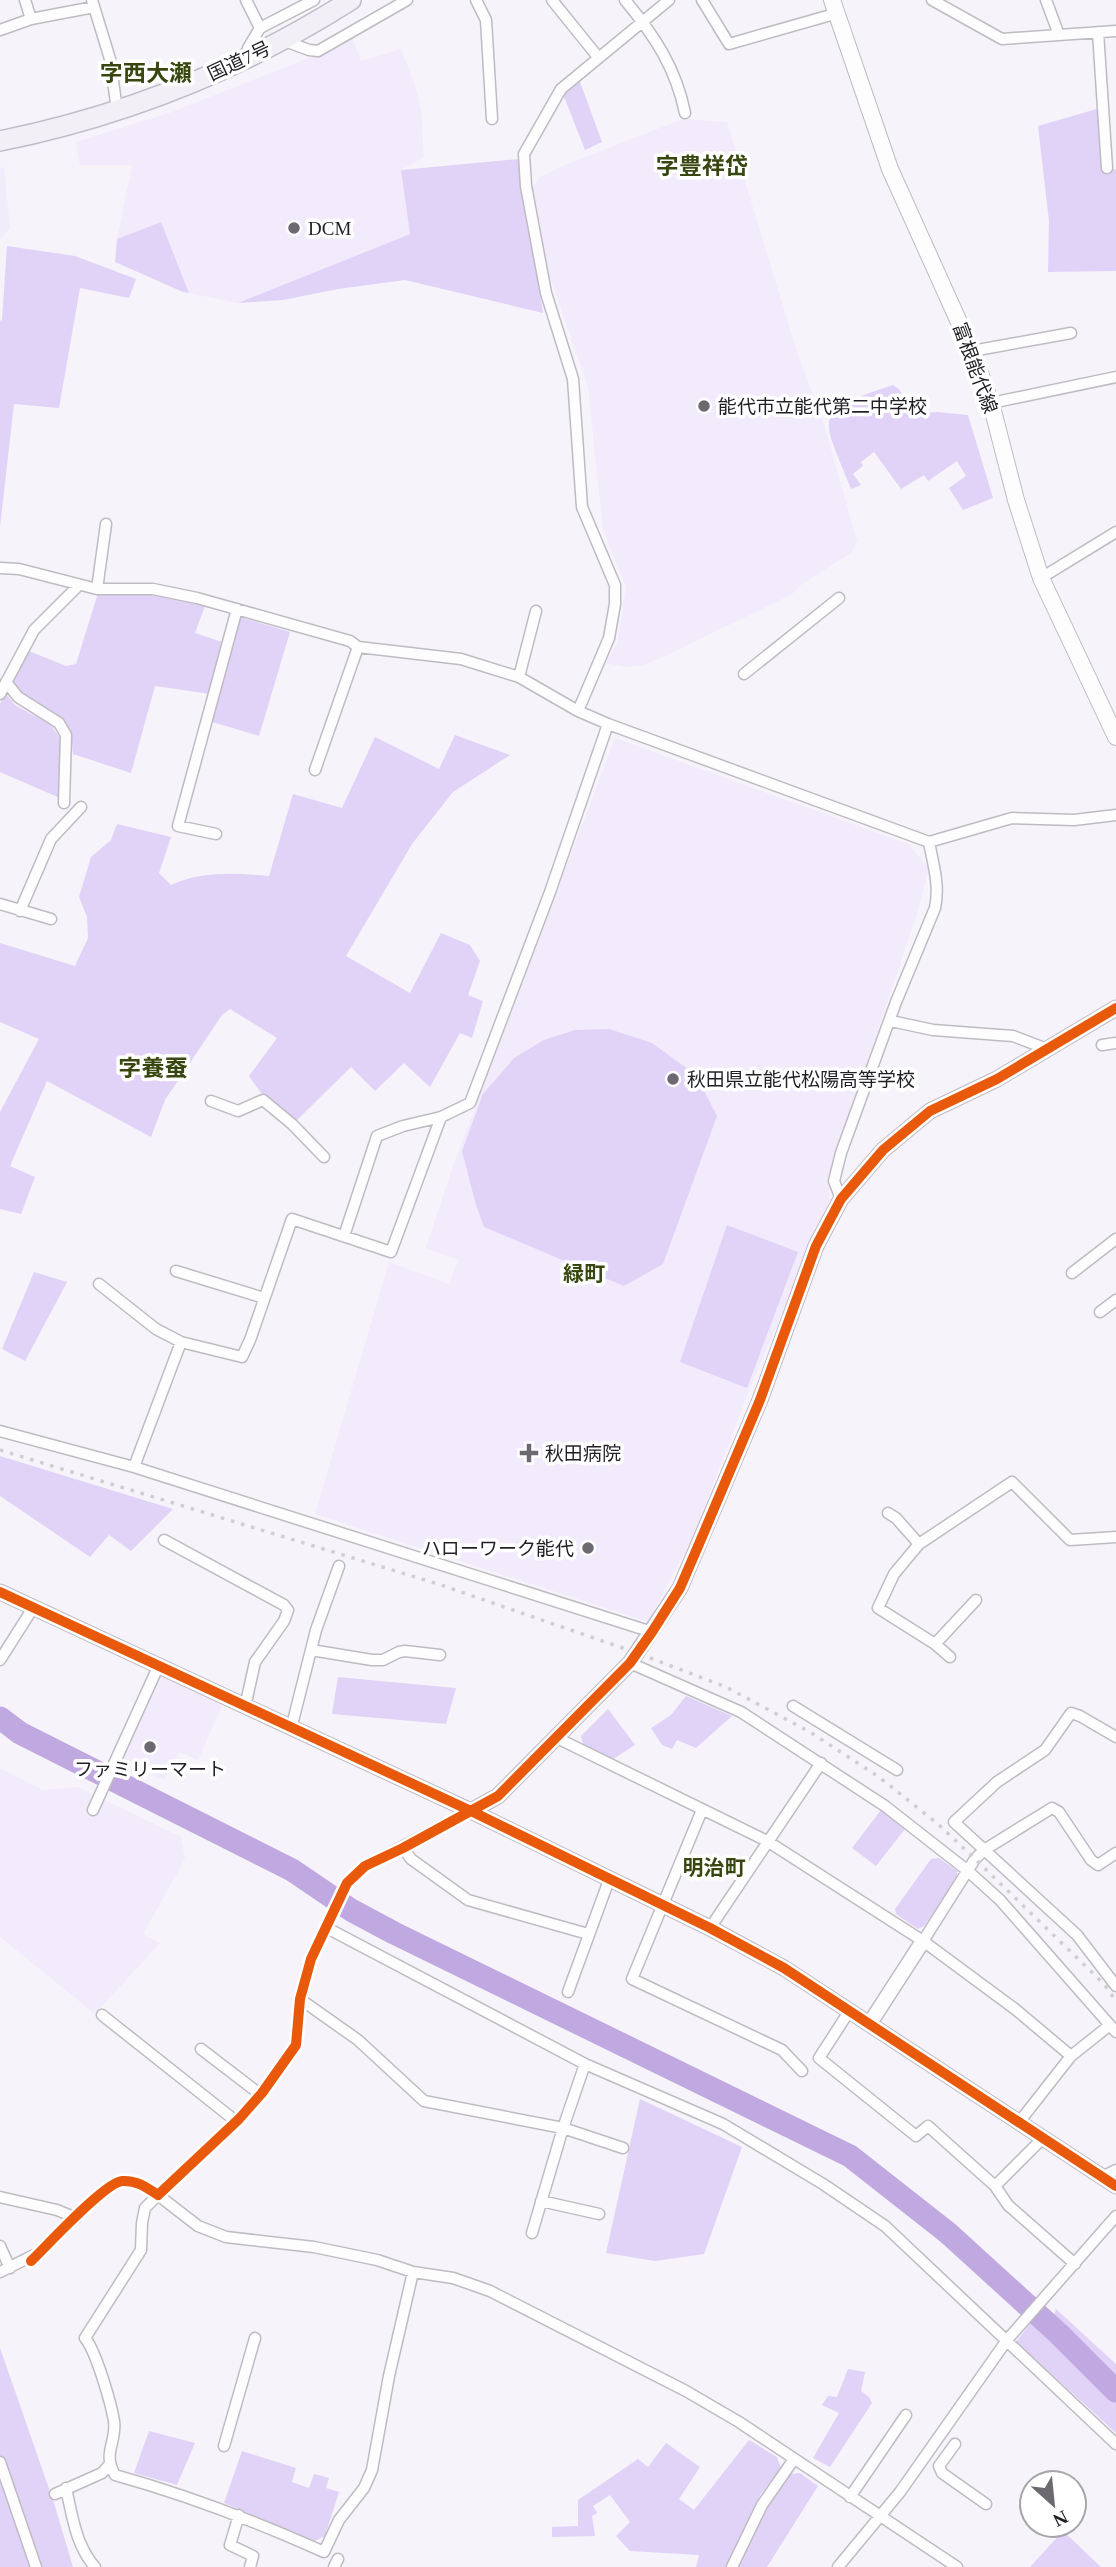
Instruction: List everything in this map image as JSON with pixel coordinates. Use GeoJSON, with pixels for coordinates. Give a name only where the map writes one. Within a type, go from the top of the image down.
{"type":"FeatureCollection","features":[{"type":"Feature","properties":{"kind":"highway","name":"国道7号"},"geometry":{"type":"LineString","coordinates":[[0,141],[117,110],[174,90],[250,57],[351,0]]}},
{"type":"Feature","properties":{"kind":"main road","name":"富根能代線"},"geometry":{"type":"LineString","coordinates":[[835,6],[890,169],[972,351],[991,403],[1016,500],[1041,578],[1116,737]]}},
{"type":"Feature","properties":{"kind":"street"},"geometry":{"type":"LineString","coordinates":[[25,0],[32,19]]}},
{"type":"Feature","properties":{"kind":"street"},"geometry":{"type":"LineString","coordinates":[[246,0],[260,28]]}},
{"type":"Feature","properties":{"kind":"street"},"geometry":{"type":"LineString","coordinates":[[250,57],[248,48],[260,28],[314,0]]}},
{"type":"Feature","properties":{"kind":"street"},"geometry":{"type":"LineString","coordinates":[[282,40],[318,51],[407,0]]}},
{"type":"Feature","properties":{"kind":"street"},"geometry":{"type":"LineString","coordinates":[[476,0],[486,20],[492,119]]}},
{"type":"Feature","properties":{"kind":"street"},"geometry":{"type":"LineString","coordinates":[[552,0],[598,57]]}},
{"type":"Feature","properties":{"kind":"street"},"geometry":{"type":"LineString","coordinates":[[625,0],[660,45],[674,73],[685,113]]}},
{"type":"Feature","properties":{"kind":"street"},"geometry":{"type":"LineString","coordinates":[[578,711],[609,638],[615,604],[615,585],[582,507],[573,379],[546,293],[526,186],[524,154],[561,89],[669,0]]}},
{"type":"Feature","properties":{"kind":"street"},"geometry":{"type":"LineString","coordinates":[[702,0],[729,44],[835,6]]}},
{"type":"Feature","properties":{"kind":"street"},"geometry":{"type":"LineString","coordinates":[[932,0],[1002,39],[1116,31]]}},
{"type":"Feature","properties":{"kind":"street"},"geometry":{"type":"LineString","coordinates":[[1046,0],[1059,35]]}},
{"type":"Feature","properties":{"kind":"street"},"geometry":{"type":"LineString","coordinates":[[0,30],[93,4],[110,59],[117,110]]}},
{"type":"Feature","properties":{"kind":"street"},"geometry":{"type":"LineString","coordinates":[[1098,33],[1107,168]]}},
{"type":"Feature","properties":{"kind":"street"},"geometry":{"type":"LineString","coordinates":[[972,351],[1072,333]]}},
{"type":"Feature","properties":{"kind":"street"},"geometry":{"type":"LineString","coordinates":[[991,403],[1116,377]]}},
{"type":"Feature","properties":{"kind":"street"},"geometry":{"type":"LineString","coordinates":[[97,589],[106,524]]}},
{"type":"Feature","properties":{"kind":"street"},"geometry":{"type":"LineString","coordinates":[[1041,578],[1116,532]]}},
{"type":"Feature","properties":{"kind":"street"},"geometry":{"type":"LineString","coordinates":[[0,568],[19,569],[97,589],[153,589],[237,609],[350,641],[358,647],[461,659],[519,677],[578,711],[608,724],[929,842],[1012,818],[1074,820],[1116,815]]}},
{"type":"Feature","properties":{"kind":"street"},"geometry":{"type":"LineString","coordinates":[[0,694],[34,630],[78,586]]}},
{"type":"Feature","properties":{"kind":"street"},"geometry":{"type":"LineString","coordinates":[[744,674],[839,598]]}},
{"type":"Feature","properties":{"kind":"street"},"geometry":{"type":"LineString","coordinates":[[216,834],[178,826],[237,609]]}},
{"type":"Feature","properties":{"kind":"street"},"geometry":{"type":"LineString","coordinates":[[519,677],[536,611]]}},
{"type":"Feature","properties":{"kind":"street"},"geometry":{"type":"LineString","coordinates":[[315,770],[358,647]]}},
{"type":"Feature","properties":{"kind":"street"},"geometry":{"type":"LineString","coordinates":[[6,682],[18,697],[59,723],[66,735],[64,803]]}},
{"type":"Feature","properties":{"kind":"street"},"geometry":{"type":"LineString","coordinates":[[344,1236],[377,1136],[403,1126],[441,1118],[470,1103],[550,892],[608,724]]}},
{"type":"Feature","properties":{"kind":"street"},"geometry":{"type":"LineString","coordinates":[[20,911],[51,839],[81,807]]}},
{"type":"Feature","properties":{"kind":"street"},"geometry":{"type":"LineString","coordinates":[[841,1199],[834,1181],[841,1153],[935,908],[938,895],[929,842]]}},
{"type":"Feature","properties":{"kind":"street"},"geometry":{"type":"LineString","coordinates":[[0,904],[51,919]]}},
{"type":"Feature","properties":{"kind":"street"},"geometry":{"type":"LineString","coordinates":[[413,2272],[389,2376],[372,2470],[364,2488],[339,2520],[324,2552],[239,2515],[172,2491],[115,2475],[109,2465],[114,2423],[105,2389],[85,2338],[141,2250],[145,2208],[237,2122],[261,2095],[296,2045],[300,1999],[311,1959],[347,1883],[365,1866],[498,1796],[630,1663],[680,1588],[690,1566],[760,1400],[816,1246],[841,1199],[883,1150],[930,1111],[997,1079],[1116,1009]]}},
{"type":"Feature","properties":{"kind":"street"},"geometry":{"type":"LineString","coordinates":[[891,1021],[933,1030],[1013,1036],[1047,1049]]}},
{"type":"Feature","properties":{"kind":"street"},"geometry":{"type":"LineString","coordinates":[[1102,1045],[1116,1043]]}},
{"type":"Feature","properties":{"kind":"street"},"geometry":{"type":"LineString","coordinates":[[211,1101],[238,1111],[263,1100],[292,1124],[324,1157]]}},
{"type":"Feature","properties":{"kind":"street"},"geometry":{"type":"LineString","coordinates":[[99,1283],[156,1329],[181,1342],[242,1357],[292,1219],[391,1252],[441,1118]]}},
{"type":"Feature","properties":{"kind":"street"},"geometry":{"type":"LineString","coordinates":[[1072,1273],[1116,1239]]}},
{"type":"Feature","properties":{"kind":"street"},"geometry":{"type":"LineString","coordinates":[[176,1271],[264,1298]]}},
{"type":"Feature","properties":{"kind":"street"},"geometry":{"type":"LineString","coordinates":[[1100,1312],[1116,1300]]}},
{"type":"Feature","properties":{"kind":"street"},"geometry":{"type":"LineString","coordinates":[[134,1467],[181,1342]]}},
{"type":"Feature","properties":{"kind":"street"},"geometry":{"type":"LineString","coordinates":[[0,1431],[134,1467],[652,1632]]}},
{"type":"Feature","properties":{"kind":"street"},"geometry":{"type":"LineString","coordinates":[[950,1657],[935,1644],[878,1608],[894,1573],[919,1545],[1012,1482],[1070,1541],[1116,1537]]}},
{"type":"Feature","properties":{"kind":"street"},"geometry":{"type":"LineString","coordinates":[[888,1513],[896,1518],[919,1545]]}},
{"type":"Feature","properties":{"kind":"street"},"geometry":{"type":"LineString","coordinates":[[164,1540],[285,1605],[288,1610],[285,1620],[255,1662],[245,1707]]}},
{"type":"Feature","properties":{"kind":"street"},"geometry":{"type":"LineString","coordinates":[[291,1729],[311,1650],[339,1566]]}},
{"type":"Feature","properties":{"kind":"street"},"geometry":{"type":"LineString","coordinates":[[0,1592],[471,1811],[710,1928],[784,1968],[1020,2122],[1112,2178]]}},
{"type":"Feature","properties":{"kind":"street"},"geometry":{"type":"LineString","coordinates":[[935,1644],[976,1600]]}},
{"type":"Feature","properties":{"kind":"street"},"geometry":{"type":"LineString","coordinates":[[0,1660],[33,1608]]}},
{"type":"Feature","properties":{"kind":"street"},"geometry":{"type":"LineString","coordinates":[[311,1650],[372,1660],[383,1660],[405,1651],[440,1656]]}},
{"type":"Feature","properties":{"kind":"street"},"geometry":{"type":"LineString","coordinates":[[630,1663],[741,1712],[885,1806],[968,1871],[1000,1900],[1113,2028],[1071,2056],[1020,2122]]}},
{"type":"Feature","properties":{"kind":"street"},"geometry":{"type":"LineString","coordinates":[[93,1810],[158,1667]]}},
{"type":"Feature","properties":{"kind":"street"},"geometry":{"type":"LineString","coordinates":[[793,1706],[897,1770]]}},
{"type":"Feature","properties":{"kind":"street"},"geometry":{"type":"LineString","coordinates":[[1116,1737],[1071,1713],[1045,1750],[997,1782],[954,1822],[1077,1936],[1116,1986]]}},
{"type":"Feature","properties":{"kind":"street"},"geometry":{"type":"LineString","coordinates":[[557,1738],[767,1841],[923,1941],[1015,2009],[1071,2056]]}},
{"type":"Feature","properties":{"kind":"street"},"geometry":{"type":"LineString","coordinates":[[710,1928],[821,1763]]}},
{"type":"Feature","properties":{"kind":"street"},"geometry":{"type":"LineString","coordinates":[[870,2023],[984,1850],[1052,1808],[1059,1812],[1091,1860],[1098,1865],[1116,1853]]}},
{"type":"Feature","properties":{"kind":"street"},"geometry":{"type":"LineString","coordinates":[[702,1810],[632,1979],[782,2050],[802,2071]]}},
{"type":"Feature","properties":{"kind":"street"},"geometry":{"type":"LineString","coordinates":[[403,1848],[411,1859],[468,1900],[589,1934]]}},
{"type":"Feature","properties":{"kind":"street"},"geometry":{"type":"LineString","coordinates":[[568,1992],[609,1880]]}},
{"type":"Feature","properties":{"kind":"street"},"geometry":{"type":"LineString","coordinates":[[329,1923],[585,2064],[723,2124],[823,2184],[885,2226],[1011,2337],[1116,2444]]}},
{"type":"Feature","properties":{"kind":"street"},"geometry":{"type":"LineString","coordinates":[[300,1999],[358,2040],[424,2101],[563,2128],[623,2148]]}},
{"type":"Feature","properties":{"kind":"street"},"geometry":{"type":"LineString","coordinates":[[850,2010],[819,2058],[916,2136],[928,2126],[995,2186],[1009,2205],[1075,2264]]}},
{"type":"Feature","properties":{"kind":"street"},"geometry":{"type":"LineString","coordinates":[[102,2015],[237,2122]]}},
{"type":"Feature","properties":{"kind":"street"},"geometry":{"type":"LineString","coordinates":[[201,2049],[261,2095]]}},
{"type":"Feature","properties":{"kind":"street"},"geometry":{"type":"LineString","coordinates":[[532,2233],[585,2064]]}},
{"type":"Feature","properties":{"kind":"street"},"geometry":{"type":"LineString","coordinates":[[995,2186],[1044,2137]]}},
{"type":"Feature","properties":{"kind":"street"},"geometry":{"type":"LineString","coordinates":[[31,2261],[103,2191],[120,2181],[139,2183],[198,2226],[226,2236],[314,2247],[377,2260],[413,2272],[453,2278],[520,2305],[686,2390],[739,2421],[957,2567]]}},
{"type":"Feature","properties":{"kind":"street"},"geometry":{"type":"LineString","coordinates":[[0,2197],[57,2210],[76,2218]]}},
{"type":"Feature","properties":{"kind":"street"},"geometry":{"type":"LineString","coordinates":[[541,2201],[599,2214]]}},
{"type":"Feature","properties":{"kind":"street"},"geometry":{"type":"LineString","coordinates":[[838,2567],[900,2493],[1011,2337],[1116,2216]]}},
{"type":"Feature","properties":{"kind":"street"},"geometry":{"type":"LineString","coordinates":[[0,2246],[5,2270],[40,2252]]}},
{"type":"Feature","properties":{"kind":"street"},"geometry":{"type":"LineString","coordinates":[[224,2446],[255,2338]]}},
{"type":"Feature","properties":{"kind":"street"},"geometry":{"type":"LineString","coordinates":[[850,2497],[906,2415]]}},
{"type":"Feature","properties":{"kind":"street"},"geometry":{"type":"LineString","coordinates":[[955,2444],[939,2466],[943,2473],[986,2504]]}},
{"type":"Feature","properties":{"kind":"street"},"geometry":{"type":"LineString","coordinates":[[732,2567],[762,2505],[794,2459]]}},
{"type":"Feature","properties":{"kind":"street"},"geometry":{"type":"LineString","coordinates":[[0,2462],[36,2567]]}},
{"type":"Feature","properties":{"kind":"street"},"geometry":{"type":"LineString","coordinates":[[55,2494],[102,2473],[109,2465]]}},
{"type":"Feature","properties":{"kind":"street"},"geometry":{"type":"LineString","coordinates":[[66,2488],[76,2529],[87,2558],[95,2567]]}},
{"type":"Feature","properties":{"kind":"street"},"geometry":{"type":"LineString","coordinates":[[239,2515],[230,2545],[253,2556],[250,2567]]}},
{"type":"Feature","properties":{"kind":"shaded area"},"geometry":{"type":"Polygon","coordinates":[[[352,37],[361,61],[401,49],[416,88],[421,111],[424,157],[401,170],[410,234],[238,303],[189,293],[161,222],[117,239],[132,165],[80,165],[76,142],[172,112],[311,57],[352,37]]]}},
{"type":"Feature","properties":{"kind":"shaded area"},"geometry":{"type":"Polygon","coordinates":[[[579,79],[602,142],[585,150],[563,94],[579,79]]]}},
{"type":"Feature","properties":{"kind":"shaded area"},"geometry":{"type":"Polygon","coordinates":[[[1100,108],[1105,170],[1116,169],[1116,271],[1048,272],[1049,221],[1038,126],[1100,108]]]}},
{"type":"Feature","properties":{"kind":"shaded area","name":"能代市立能代第二中学校"},"geometry":{"type":"Polygon","coordinates":[[[683,119],[727,122],[797,352],[825,427],[857,541],[852,552],[801,585],[791,595],[663,657],[643,665],[625,667],[606,663],[617,644],[626,588],[603,530],[588,387],[550,277],[531,190],[539,178],[560,167],[683,119]]]}},
{"type":"Feature","properties":{"kind":"shaded area"},"geometry":{"type":"Polygon","coordinates":[[[519,159],[521,192],[525,200],[543,313],[405,280],[283,300],[238,303],[410,234],[401,170],[519,159]]]}},
{"type":"Feature","properties":{"kind":"shaded area"},"geometry":{"type":"Polygon","coordinates":[[[4,167],[10,228],[0,240],[0,168],[4,167]]]}},
{"type":"Feature","properties":{"kind":"shaded area"},"geometry":{"type":"Polygon","coordinates":[[[161,222],[189,293],[115,262],[117,239],[161,222]]]}},
{"type":"Feature","properties":{"kind":"shaded area"},"geometry":{"type":"Polygon","coordinates":[[[7,246],[75,256],[136,279],[129,298],[80,288],[59,408],[14,404],[0,527],[0,321],[7,246]]]}},
{"type":"Feature","properties":{"kind":"shaded area"},"geometry":{"type":"Polygon","coordinates":[[[893,385],[899,389],[912,414],[937,412],[968,415],[993,498],[963,510],[949,488],[966,476],[957,461],[928,481],[924,475],[901,489],[874,452],[861,462],[863,466],[853,474],[861,485],[851,489],[829,431],[830,419],[835,410],[847,402],[893,385]]]}},
{"type":"Feature","properties":{"kind":"shaded area"},"geometry":{"type":"Polygon","coordinates":[[[98,593],[151,595],[205,606],[195,633],[225,643],[210,694],[155,686],[131,773],[73,754],[70,728],[23,696],[11,682],[29,651],[66,666],[76,664],[98,593]]]}},
{"type":"Feature","properties":{"kind":"shaded area"},"geometry":{"type":"Polygon","coordinates":[[[240,617],[290,632],[259,736],[209,721],[240,617]]]}},
{"type":"Feature","properties":{"kind":"shaded area"},"geometry":{"type":"Polygon","coordinates":[[[5,693],[15,705],[51,725],[63,744],[59,773],[60,798],[0,772],[0,704],[5,693]]]}},
{"type":"Feature","properties":{"kind":"shaded area"},"geometry":{"type":"Polygon","coordinates":[[[455,735],[510,755],[453,792],[412,844],[346,956],[410,993],[441,933],[470,945],[480,961],[468,995],[483,1001],[472,1038],[460,1033],[430,1087],[404,1063],[375,1091],[351,1067],[295,1122],[261,1093],[249,1076],[277,1038],[230,1009],[222,1015],[165,1100],[151,1137],[47,1081],[10,1166],[35,1177],[21,1214],[0,1209],[0,1112],[39,1039],[0,1022],[0,943],[75,966],[88,938],[87,917],[79,897],[91,857],[111,840],[117,824],[171,837],[159,873],[171,885],[207,875],[269,876],[293,794],[342,808],[375,737],[439,769],[455,735]]]}},
{"type":"Feature","properties":{"kind":"shaded area","name":"秋田県立能代松陽高等学校"},"geometry":{"type":"Polygon","coordinates":[[[615,738],[908,844],[929,868],[917,914],[827,1180],[830,1199],[748,1393],[693,1537],[648,1622],[315,1514],[389,1262],[449,1284],[458,1260],[426,1248],[455,1161],[615,738]]]}},
{"type":"Feature","properties":{"kind":"shaded area"},"geometry":{"type":"Polygon","coordinates":[[[609,1029],[652,1043],[696,1075],[717,1116],[663,1264],[624,1286],[484,1227],[462,1151],[483,1094],[514,1058],[544,1040],[575,1030],[609,1029]]]}},
{"type":"Feature","properties":{"kind":"shaded area"},"geometry":{"type":"Polygon","coordinates":[[[727,1225],[798,1252],[747,1388],[680,1362],[727,1225]]]}},
{"type":"Feature","properties":{"kind":"shaded area"},"geometry":{"type":"Polygon","coordinates":[[[34,1272],[67,1282],[25,1361],[2,1349],[34,1272]]]}},
{"type":"Feature","properties":{"kind":"shaded area"},"geometry":{"type":"Polygon","coordinates":[[[0,1456],[173,1509],[131,1551],[109,1535],[90,1557],[0,1496],[0,1456]]]}},
{"type":"Feature","properties":{"kind":"shaded area"},"geometry":{"type":"Polygon","coordinates":[[[159,1674],[222,1706],[198,1760],[179,1752],[165,1780],[122,1762],[159,1674]]]}},
{"type":"Feature","properties":{"kind":"shaded area"},"geometry":{"type":"Polygon","coordinates":[[[338,1677],[456,1688],[446,1724],[332,1714],[338,1677]]]}},
{"type":"Feature","properties":{"kind":"shaded area"},"geometry":{"type":"Polygon","coordinates":[[[686,1696],[732,1716],[696,1748],[677,1740],[672,1749],[662,1745],[651,1728],[671,1715],[686,1696]]]}},
{"type":"Feature","properties":{"kind":"shaded area"},"geometry":{"type":"Polygon","coordinates":[[[608,1709],[635,1745],[613,1759],[583,1744],[581,1736],[608,1709]]]}},
{"type":"Feature","properties":{"kind":"shaded area"},"geometry":{"type":"Polygon","coordinates":[[[0,1768],[43,1790],[78,1787],[181,1837],[185,1859],[143,1934],[160,1943],[95,2014],[0,1937],[0,1768]]]}},
{"type":"Feature","properties":{"kind":"shaded area"},"geometry":{"type":"Polygon","coordinates":[[[881,1810],[905,1829],[876,1866],[852,1848],[881,1810]]]}},
{"type":"Feature","properties":{"kind":"shaded area"},"geometry":{"type":"Polygon","coordinates":[[[939,1858],[957,1871],[957,1879],[924,1926],[918,1929],[896,1914],[895,1909],[931,1859],[939,1858]]]}},
{"type":"Feature","properties":{"kind":"shaded area"},"geometry":{"type":"Polygon","coordinates":[[[640,2099],[742,2147],[704,2254],[655,2261],[606,2253],[640,2099]]]}},
{"type":"Feature","properties":{"kind":"shaded area"},"geometry":{"type":"Polygon","coordinates":[[[1056,2309],[1116,2364],[1116,2433],[1016,2342],[1035,2317],[1049,2330],[1056,2309]]]}},
{"type":"Feature","properties":{"kind":"shaded area"},"geometry":{"type":"Polygon","coordinates":[[[0,2348],[54,2503],[73,2567],[0,2567],[0,2348]]]}},
{"type":"Feature","properties":{"kind":"shaded area"},"geometry":{"type":"Polygon","coordinates":[[[848,2369],[865,2372],[861,2391],[872,2403],[830,2467],[813,2458],[839,2413],[822,2405],[828,2396],[837,2397],[848,2369]]]}},
{"type":"Feature","properties":{"kind":"shaded area"},"geometry":{"type":"Polygon","coordinates":[[[149,2431],[195,2443],[177,2485],[134,2473],[149,2431]]]}},
{"type":"Feature","properties":{"kind":"shaded area"},"geometry":{"type":"Polygon","coordinates":[[[749,2440],[777,2457],[781,2468],[760,2495],[727,2567],[696,2567],[699,2555],[630,2551],[616,2536],[630,2522],[610,2495],[593,2506],[597,2513],[592,2516],[595,2536],[552,2537],[552,2527],[578,2526],[578,2500],[638,2459],[648,2467],[666,2443],[700,2467],[679,2499],[694,2510],[749,2440]]]}},
{"type":"Feature","properties":{"kind":"shaded area"},"geometry":{"type":"Polygon","coordinates":[[[242,2451],[296,2468],[292,2482],[309,2488],[314,2474],[329,2478],[326,2488],[339,2492],[325,2536],[315,2541],[224,2503],[242,2451]]]}},
{"type":"Feature","properties":{"kind":"shaded area"},"geometry":{"type":"Polygon","coordinates":[[[800,2473],[818,2486],[767,2567],[738,2567],[770,2502],[789,2474],[800,2473]]]}},
{"type":"Feature","properties":{"kind":"shaded area"},"geometry":{"type":"Polygon","coordinates":[[[1056,2539],[1071,2539],[1101,2567],[1030,2567],[1056,2539]]]}},
{"type":"Feature","properties":{"kind":"waterway"},"geometry":{"type":"LineString","coordinates":[[0,1718],[20,1733],[292,1870],[351,1910],[394,1933],[850,2156],[948,2233],[1059,2334],[1116,2391]]}},
{"type":"Feature","properties":{"kind":"railway"},"geometry":{"type":"LineString","coordinates":[[0,1450],[438,1584],[726,1687],[810,1732],[879,1777],[938,1824],[1104,1984],[1116,2001]]}},
{"type":"Feature","properties":{"kind":"cycle path"},"geometry":{"type":"LineString","coordinates":[[31,2261],[90,2203],[114,2184],[132,2182],[158,2195],[239,2119],[262,2093],[296,2045],[300,1999],[311,1959],[347,1883],[365,1866],[498,1796],[630,1663],[680,1588],[760,1400],[816,1246],[841,1199],[883,1150],[930,1111],[997,1079],[1116,1008]]}},
{"type":"Feature","properties":{"kind":"cycle path"},"geometry":{"type":"LineString","coordinates":[[0,1592],[471,1811],[710,1928],[784,1968],[1116,2186]]}},
{"type":"Feature","properties":{"kind":"place","name":"DCM"},"geometry":{"type":"Point","coordinates":[294,228]}},
{"type":"Feature","properties":{"kind":"place","name":"能代市立能代第二中学校"},"geometry":{"type":"Point","coordinates":[704,406]}},
{"type":"Feature","properties":{"kind":"place","name":"秋田県立能代松陽高等学校"},"geometry":{"type":"Point","coordinates":[673,1079]}},
{"type":"Feature","properties":{"kind":"place","name":"秋田病院"},"geometry":{"type":"Point","coordinates":[529,1453]}},
{"type":"Feature","properties":{"kind":"place","name":"ハローワーク能代"},"geometry":{"type":"Point","coordinates":[588,1548]}},
{"type":"Feature","properties":{"kind":"place","name":"ファミリーマート"},"geometry":{"type":"Point","coordinates":[150,1747]}},
{"type":"Feature","properties":{"kind":"district","name":"字西大瀬"},"geometry":{"type":"Point","coordinates":[146,73]}},
{"type":"Feature","properties":{"kind":"district","name":"字豊祥岱"},"geometry":{"type":"Point","coordinates":[702,166]}},
{"type":"Feature","properties":{"kind":"district","name":"字養蚕"},"geometry":{"type":"Point","coordinates":[153,1068]}},
{"type":"Feature","properties":{"kind":"district","name":"緑町"},"geometry":{"type":"Point","coordinates":[584,1274]}},
{"type":"Feature","properties":{"kind":"district","name":"明治町"},"geometry":{"type":"Point","coordinates":[714,1868]}}]}
